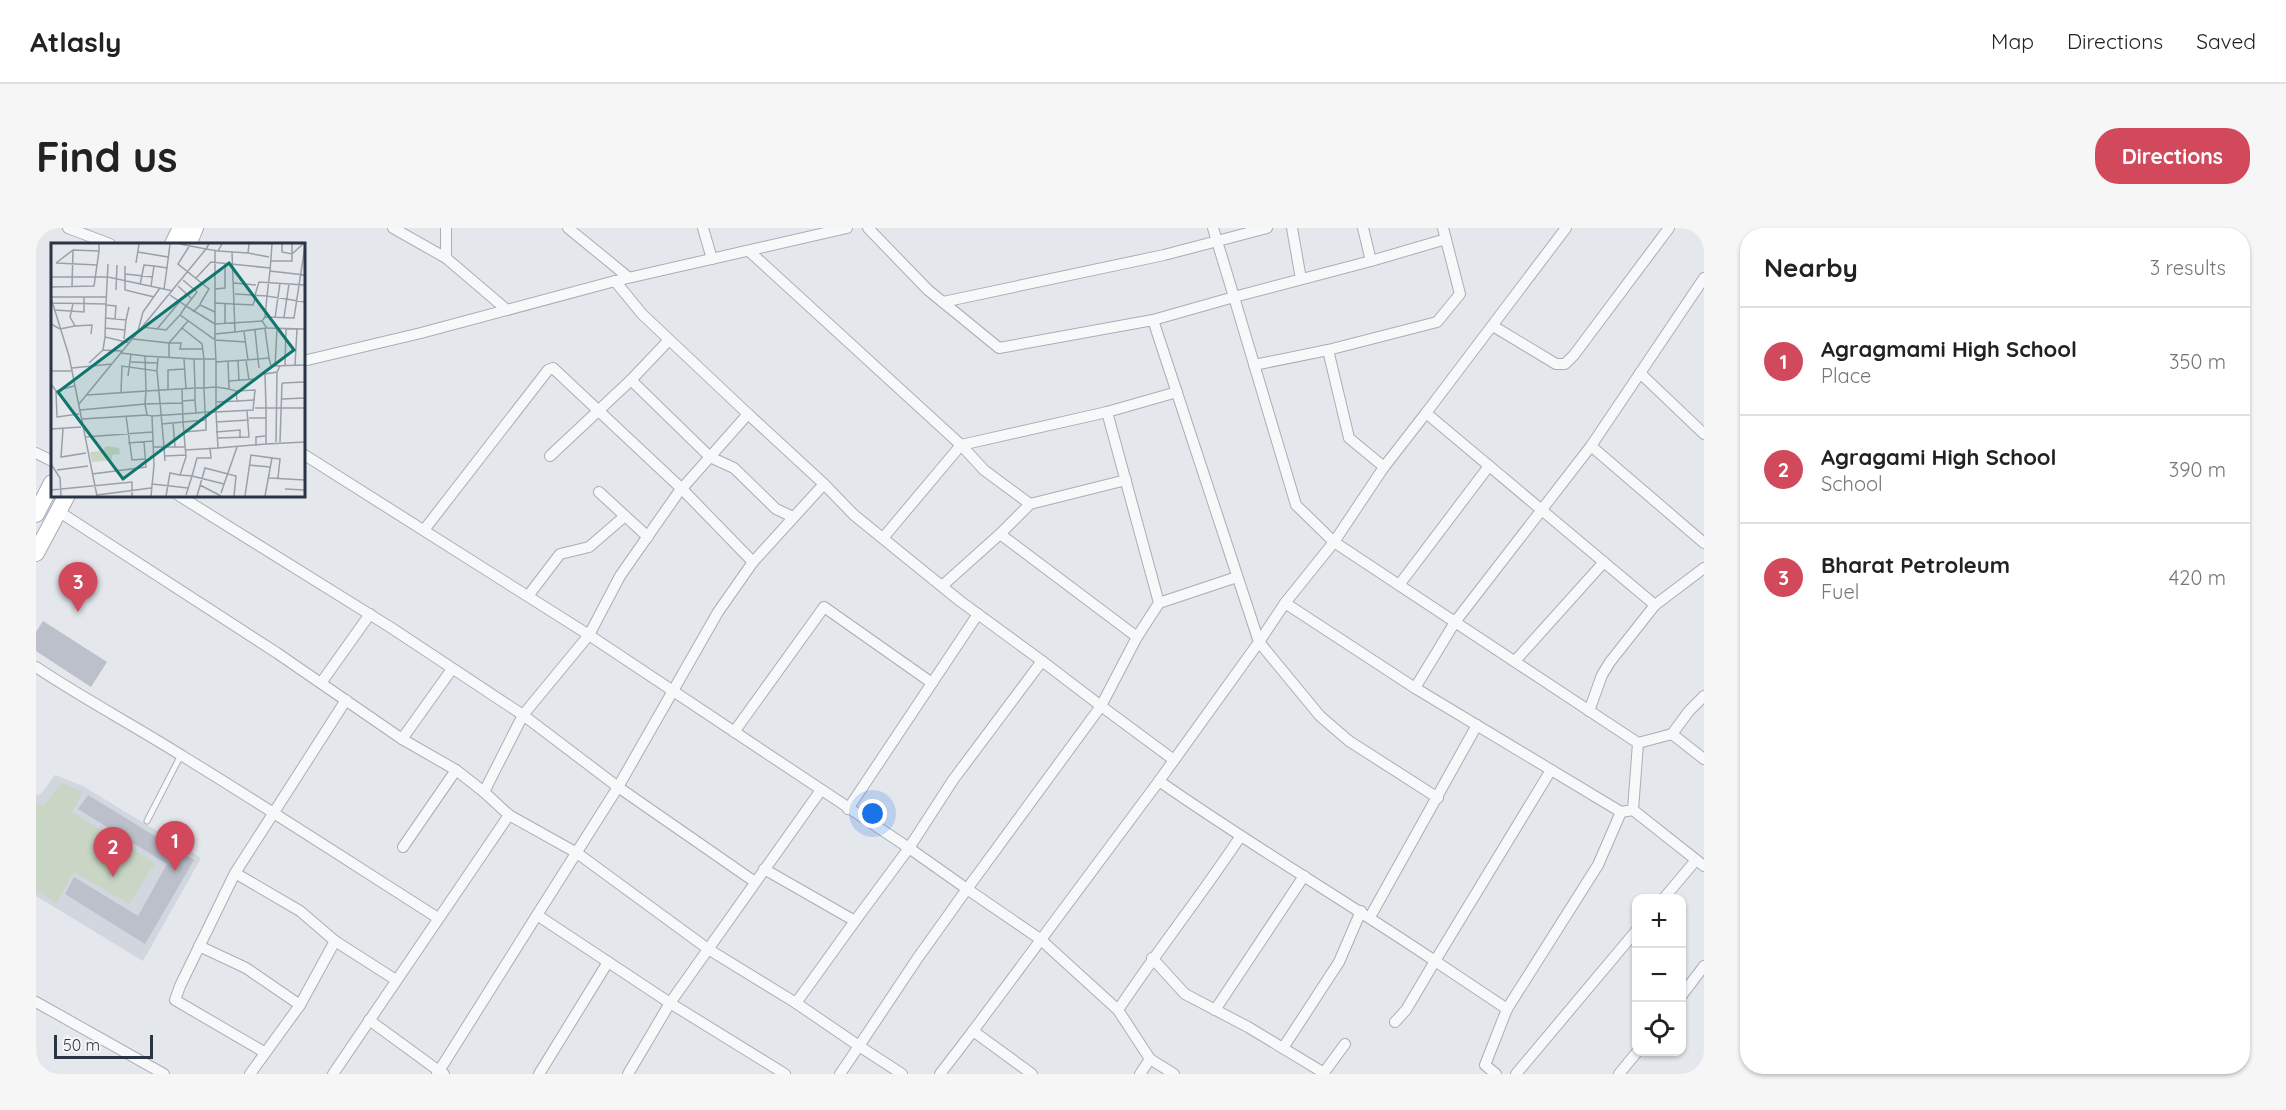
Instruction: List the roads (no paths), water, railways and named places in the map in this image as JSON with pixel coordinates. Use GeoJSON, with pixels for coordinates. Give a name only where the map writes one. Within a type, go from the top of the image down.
{"type":"FeatureCollection","features":[{"type":"Feature","properties":{"kind":"main road"},"geometry":{"type":"LineString","coordinates":[[174,243],[181,228]]}},
{"type":"Feature","properties":{"kind":"main road"},"geometry":{"type":"LineString","coordinates":[[188,243],[195,228]]}},
{"type":"Feature","properties":{"kind":"main road"},"geometry":{"type":"LineString","coordinates":[[36,514],[51,485]]}},
{"type":"Feature","properties":{"kind":"main road"},"geometry":{"type":"LineString","coordinates":[[36,553],[66,496]]}},
{"type":"Feature","properties":{"kind":"street"},"geometry":{"type":"LineString","coordinates":[[68,228],[107,243]]}},
{"type":"Feature","properties":{"kind":"street"},"geometry":{"type":"LineString","coordinates":[[393,228],[446,258],[507,310]]}},
{"type":"Feature","properties":{"kind":"street"},"geometry":{"type":"LineString","coordinates":[[446,228],[446,258]]}},
{"type":"Feature","properties":{"kind":"street"},"geometry":{"type":"LineString","coordinates":[[568,228],[628,277]]}},
{"type":"Feature","properties":{"kind":"street"},"geometry":{"type":"LineString","coordinates":[[703,228],[712,259]]}},
{"type":"Feature","properties":{"kind":"street"},"geometry":{"type":"LineString","coordinates":[[809,237],[819,228]]}},
{"type":"Feature","properties":{"kind":"street"},"geometry":{"type":"LineString","coordinates":[[304,361],[421,333],[615,280],[847,228]]}},
{"type":"Feature","properties":{"kind":"street"},"geometry":{"type":"LineString","coordinates":[[868,228],[928,290],[999,348],[1153,320],[1371,261],[1444,233],[1460,294],[1437,322],[1328,350],[1254,365]]}},
{"type":"Feature","properties":{"kind":"street"},"geometry":{"type":"LineString","coordinates":[[1213,228],[1296,505],[1334,542],[1638,743],[1672,734],[1689,711],[1704,696]]}},
{"type":"Feature","properties":{"kind":"street"},"geometry":{"type":"LineString","coordinates":[[943,302],[1023,287],[1217,242],[1266,228]]}},
{"type":"Feature","properties":{"kind":"street"},"geometry":{"type":"LineString","coordinates":[[1292,228],[1301,279]]}},
{"type":"Feature","properties":{"kind":"street"},"geometry":{"type":"LineString","coordinates":[[1364,228],[1371,261]]}},
{"type":"Feature","properties":{"kind":"street"},"geometry":{"type":"LineString","coordinates":[[940,1074],[1159,782],[1285,603],[1334,542],[1384,467],[1566,228]]}},
{"type":"Feature","properties":{"kind":"street"},"geometry":{"type":"LineString","coordinates":[[1493,326],[1556,364],[1565,364],[1670,228]]}},
{"type":"Feature","properties":{"kind":"street"},"geometry":{"type":"LineString","coordinates":[[749,251],[961,445],[984,470],[1030,504]]}},
{"type":"Feature","properties":{"kind":"street"},"geometry":{"type":"LineString","coordinates":[[1415,688],[1455,622],[1591,447],[1704,278]]}},
{"type":"Feature","properties":{"kind":"street"},"geometry":{"type":"LineString","coordinates":[[615,280],[642,314],[824,484],[854,515],[978,614],[1174,760]]}},
{"type":"Feature","properties":{"kind":"street"},"geometry":{"type":"LineString","coordinates":[[1153,320],[1259,642],[1320,716],[1349,741],[1438,798]]}},
{"type":"Feature","properties":{"kind":"street"},"geometry":{"type":"LineString","coordinates":[[550,456],[631,380],[669,340]]}},
{"type":"Feature","properties":{"kind":"street"},"geometry":{"type":"LineString","coordinates":[[1328,350],[1349,438],[1384,467]]}},
{"type":"Feature","properties":{"kind":"street"},"geometry":{"type":"LineString","coordinates":[[424,530],[548,370],[553,368],[682,489],[753,562]]}},
{"type":"Feature","properties":{"kind":"street"},"geometry":{"type":"LineString","coordinates":[[1640,373],[1704,434]]}},
{"type":"Feature","properties":{"kind":"street"},"geometry":{"type":"LineString","coordinates":[[631,380],[710,457],[734,468],[776,509],[793,517]]}},
{"type":"Feature","properties":{"kind":"street"},"geometry":{"type":"LineString","coordinates":[[883,538],[961,445],[1107,412],[1177,393]]}},
{"type":"Feature","properties":{"kind":"street"},"geometry":{"type":"LineString","coordinates":[[1107,412],[1159,603]]}},
{"type":"Feature","properties":{"kind":"street"},"geometry":{"type":"LineString","coordinates":[[1426,413],[1655,605]]}},
{"type":"Feature","properties":{"kind":"street"},"geometry":{"type":"LineString","coordinates":[[484,792],[523,715],[589,635],[620,576],[682,489],[748,414]]}},
{"type":"Feature","properties":{"kind":"street"},"geometry":{"type":"LineString","coordinates":[[1591,447],[1704,543]]}},
{"type":"Feature","properties":{"kind":"street"},"geometry":{"type":"LineString","coordinates":[[36,453],[51,460]]}},
{"type":"Feature","properties":{"kind":"street"},"geometry":{"type":"LineString","coordinates":[[304,455],[589,635],[909,848],[1040,939],[1118,1010],[1150,1059],[1174,1074]]}},
{"type":"Feature","properties":{"kind":"street"},"geometry":{"type":"LineString","coordinates":[[1399,585],[1489,466]]}},
{"type":"Feature","properties":{"kind":"street"},"geometry":{"type":"LineString","coordinates":[[942,586],[1030,504],[1126,480]]}},
{"type":"Feature","properties":{"kind":"street"},"geometry":{"type":"LineString","coordinates":[[369,1020],[440,1073],[618,787],[718,612],[753,562],[824,484]]}},
{"type":"Feature","properties":{"kind":"street"},"geometry":{"type":"LineString","coordinates":[[599,492],[648,537]]}},
{"type":"Feature","properties":{"kind":"street"},"geometry":{"type":"LineString","coordinates":[[180,496],[370,614],[523,715],[618,787],[754,882]]}},
{"type":"Feature","properties":{"kind":"street"},"geometry":{"type":"LineString","coordinates":[[58,511],[321,683],[402,739],[456,770],[508,815],[577,852],[708,949],[796,1002],[902,1074]]}},
{"type":"Feature","properties":{"kind":"street"},"geometry":{"type":"LineString","coordinates":[[528,596],[560,554],[589,547],[625,516]]}},
{"type":"Feature","properties":{"kind":"street"},"geometry":{"type":"LineString","coordinates":[[999,534],[1137,637]]}},
{"type":"Feature","properties":{"kind":"street"},"geometry":{"type":"LineString","coordinates":[[1515,661],[1604,562]]}},
{"type":"Feature","properties":{"kind":"street"},"geometry":{"type":"LineString","coordinates":[[1589,711],[1602,675],[1610,662],[1655,605],[1704,568]]}},
{"type":"Feature","properties":{"kind":"street"},"geometry":{"type":"LineString","coordinates":[[840,1074],[917,959],[1101,706],[1137,637],[1159,603],[1237,577]]}},
{"type":"Feature","properties":{"kind":"street"},"geometry":{"type":"LineString","coordinates":[[1285,603],[1415,688],[1621,812],[1633,810],[1700,863],[1668,894]]}},
{"type":"Feature","properties":{"kind":"street"},"geometry":{"type":"LineString","coordinates":[[734,732],[824,607],[932,683]]}},
{"type":"Feature","properties":{"kind":"street"},"geometry":{"type":"LineString","coordinates":[[321,683],[370,614]]}},
{"type":"Feature","properties":{"kind":"street"},"geometry":{"type":"LineString","coordinates":[[848,808],[978,614]]}},
{"type":"Feature","properties":{"kind":"street"},"geometry":{"type":"LineString","coordinates":[[796,1002],[909,848],[953,780],[1042,661]]}},
{"type":"Feature","properties":{"kind":"street"},"geometry":{"type":"LineString","coordinates":[[36,667],[73,692],[181,755],[438,918]]}},
{"type":"Feature","properties":{"kind":"street"},"geometry":{"type":"LineString","coordinates":[[402,739],[452,669]]}},
{"type":"Feature","properties":{"kind":"street"},"geometry":{"type":"LineString","coordinates":[[264,1052],[175,1000],[235,873],[272,812],[346,700]]}},
{"type":"Feature","properties":{"kind":"street"},"geometry":{"type":"LineString","coordinates":[[1283,1048],[1339,962],[1365,914],[1438,798],[1477,725]]}},
{"type":"Feature","properties":{"kind":"street"},"geometry":{"type":"LineString","coordinates":[[1672,734],[1704,759]]}},
{"type":"Feature","properties":{"kind":"street"},"geometry":{"type":"LineString","coordinates":[[1633,810],[1638,743]]}},
{"type":"Feature","properties":{"kind":"street"},"geometry":{"type":"LineString","coordinates":[[403,847],[456,770]]}},
{"type":"Feature","properties":{"kind":"street"},"geometry":{"type":"LineString","coordinates":[[1395,1022],[1406,1010],[1551,770]]}},
{"type":"Feature","properties":{"kind":"street"},"geometry":{"type":"LineString","coordinates":[[1159,782],[1240,837],[1365,914],[1507,1009]]}},
{"type":"Feature","properties":{"kind":"street"},"geometry":{"type":"LineString","coordinates":[[642,1074],[630,1071],[670,1003],[821,790]]}},
{"type":"Feature","properties":{"kind":"street"},"geometry":{"type":"LineString","coordinates":[[1496,1074],[1485,1065],[1507,1009],[1598,865],[1621,812]]}},
{"type":"Feature","properties":{"kind":"street"},"geometry":{"type":"LineString","coordinates":[[333,1074],[508,815]]}},
{"type":"Feature","properties":{"kind":"street"},"geometry":{"type":"LineString","coordinates":[[1118,1010],[1152,958],[1214,876],[1240,837]]}},
{"type":"Feature","properties":{"kind":"street"},"geometry":{"type":"LineString","coordinates":[[764,869],[855,921]]}},
{"type":"Feature","properties":{"kind":"street"},"geometry":{"type":"LineString","coordinates":[[235,873],[300,911],[335,941],[396,980]]}},
{"type":"Feature","properties":{"kind":"street"},"geometry":{"type":"LineString","coordinates":[[1215,1010],[1304,876]]}},
{"type":"Feature","properties":{"kind":"street"},"geometry":{"type":"LineString","coordinates":[[537,915],[670,1003],[785,1074]]}},
{"type":"Feature","properties":{"kind":"street"},"geometry":{"type":"LineString","coordinates":[[1516,1074],[1632,936]]}},
{"type":"Feature","properties":{"kind":"street"},"geometry":{"type":"LineString","coordinates":[[250,1074],[300,1005],[335,941]]}},
{"type":"Feature","properties":{"kind":"street"},"geometry":{"type":"LineString","coordinates":[[199,946],[246,968],[300,1005]]}},
{"type":"Feature","properties":{"kind":"street"},"geometry":{"type":"LineString","coordinates":[[1152,958],[1185,994],[1283,1048],[1323,1073],[1345,1044]]}},
{"type":"Feature","properties":{"kind":"street"},"geometry":{"type":"LineString","coordinates":[[539,1074],[608,962]]}},
{"type":"Feature","properties":{"kind":"street"},"geometry":{"type":"LineString","coordinates":[[1686,990],[1704,966]]}},
{"type":"Feature","properties":{"kind":"street"},"geometry":{"type":"LineString","coordinates":[[36,1002],[164,1074]]}},
{"type":"Feature","properties":{"kind":"street"},"geometry":{"type":"LineString","coordinates":[[973,1031],[1032,1074]]}},
{"type":"Feature","properties":{"kind":"street"},"geometry":{"type":"LineString","coordinates":[[1619,1074],[1634,1056]]}},
{"type":"Feature","properties":{"kind":"street"},"geometry":{"type":"LineString","coordinates":[[1140,1074],[1150,1059]]}},
{"type":"Feature","properties":{"kind":"lane"},"geometry":{"type":"LineString","coordinates":[[147,821],[181,755]]}},
{"type":"Feature","properties":{"kind":"place","name":"Bharat Petroleum"},"geometry":{"type":"Point","coordinates":[78,612]}},
{"type":"Feature","properties":{"kind":"place","name":"Agragmami High School"},"geometry":{"type":"Point","coordinates":[175,871]}},
{"type":"Feature","properties":{"kind":"place","name":"Agragami High School"},"geometry":{"type":"Point","coordinates":[113,877]}}]}
